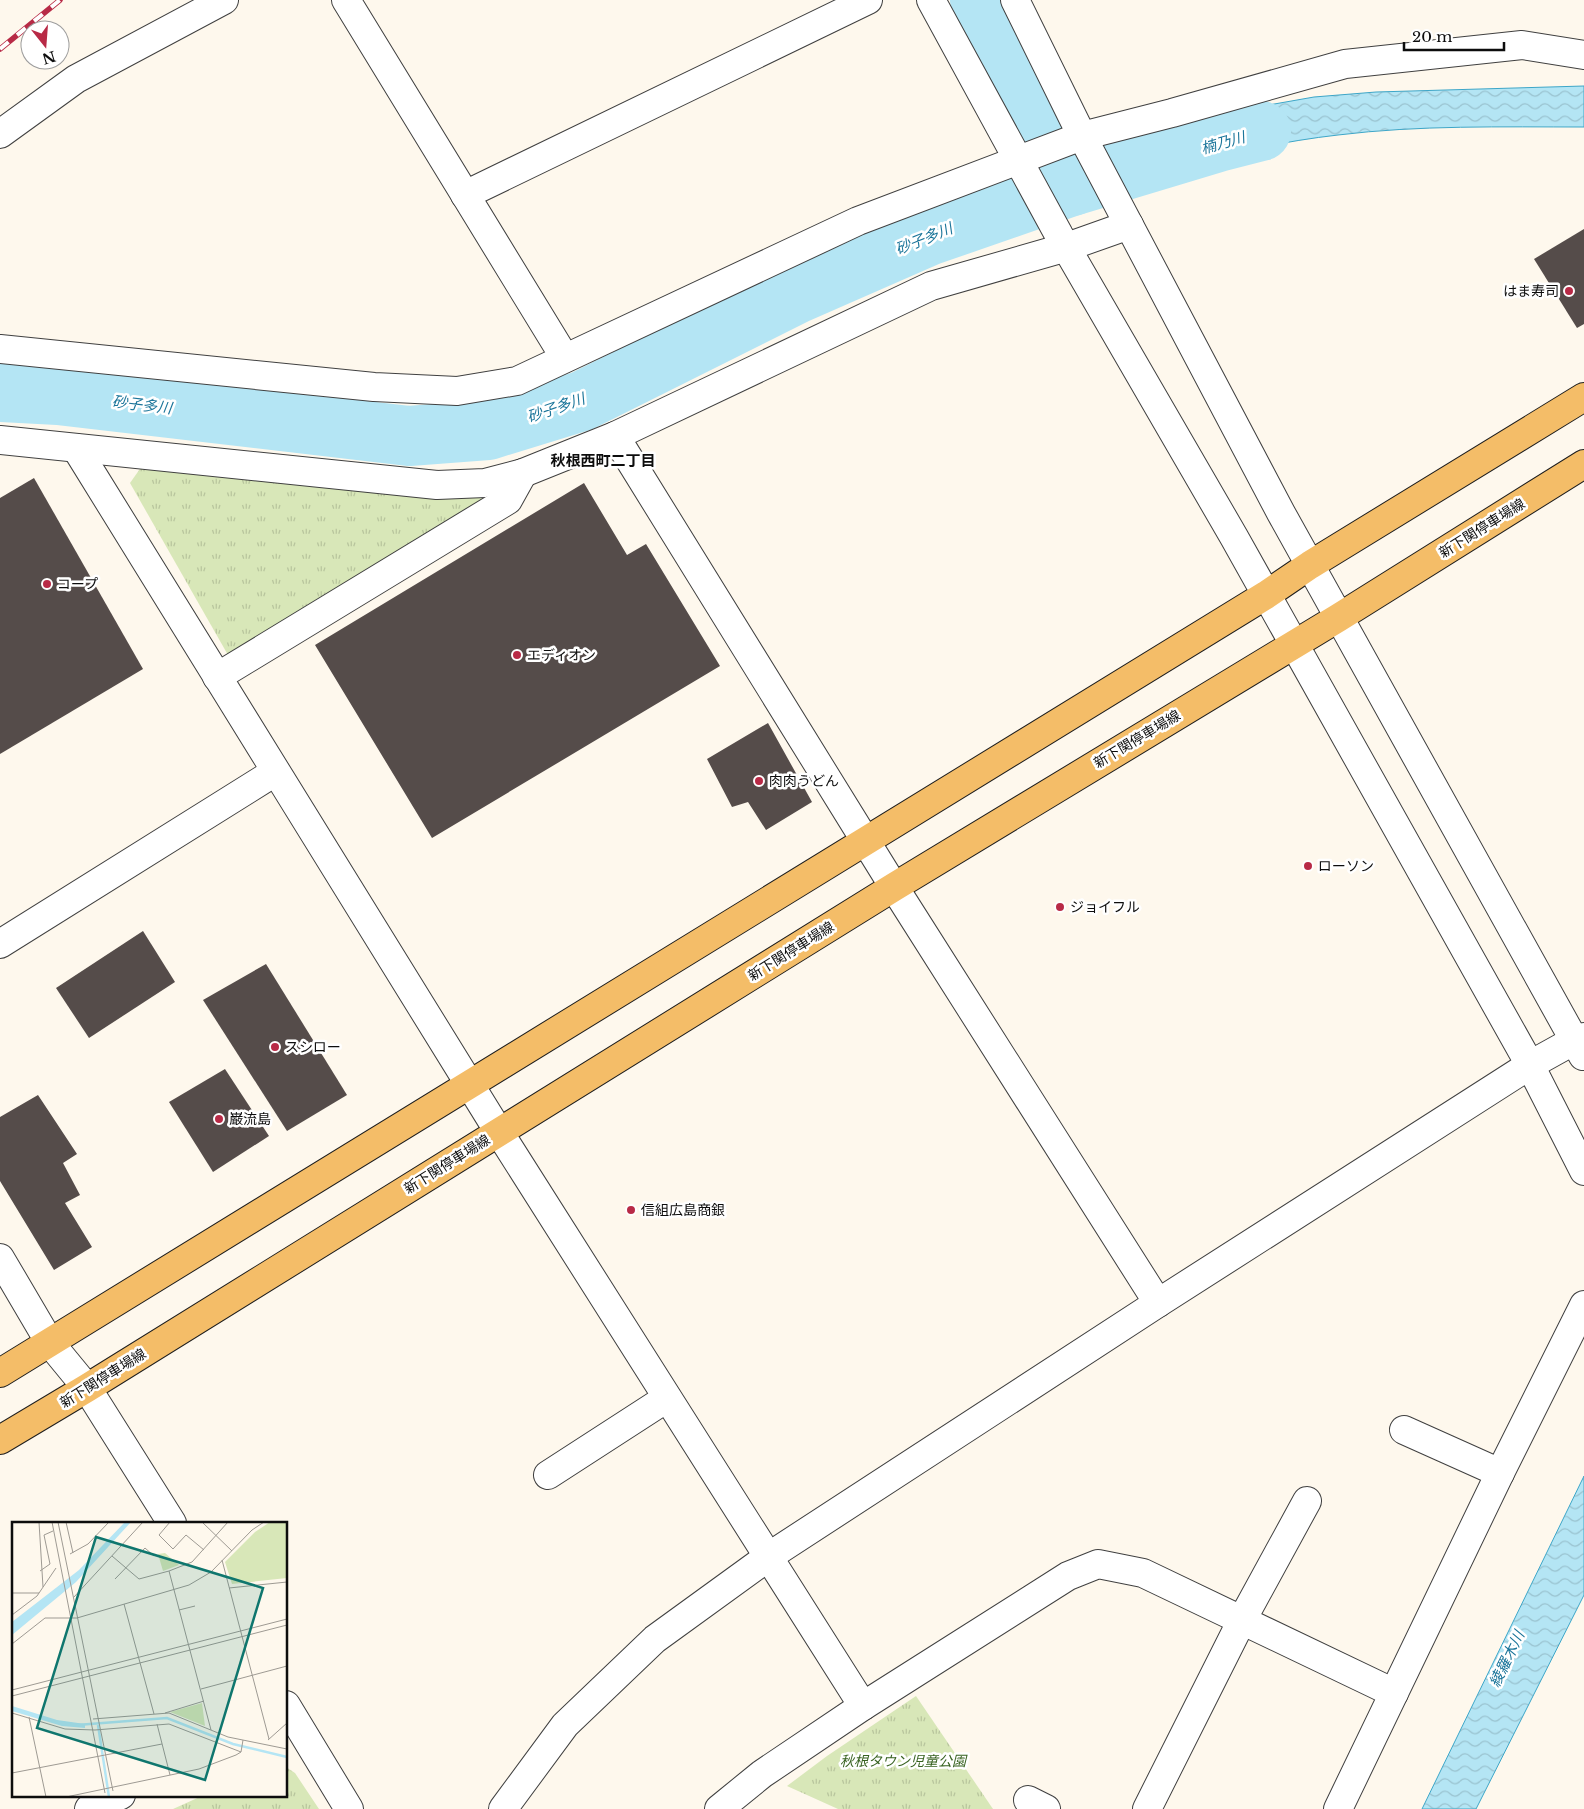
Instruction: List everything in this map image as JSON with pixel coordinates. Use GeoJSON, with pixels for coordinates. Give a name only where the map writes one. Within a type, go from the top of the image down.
{"type":"FeatureCollection","features":[{"type":"Feature","properties":{"kind":"main road"},"geometry":{"type":"LineString","coordinates":[[0,1373],[1266,595],[1310,565],[1584,397]]}},
{"type":"Feature","properties":{"kind":"main road","name":"新下関停車場線"},"geometry":{"type":"LineString","coordinates":[[0,1440],[87,1388],[894,887],[1338,618],[1584,464]]}},
{"type":"Feature","properties":{"kind":"street"},"geometry":{"type":"LineString","coordinates":[[0,134],[76,79],[224,0]]}},
{"type":"Feature","properties":{"kind":"street"},"geometry":{"type":"LineString","coordinates":[[346,0],[566,358]]}},
{"type":"Feature","properties":{"kind":"street"},"geometry":{"type":"LineString","coordinates":[[465,195],[868,0]]}},
{"type":"Feature","properties":{"kind":"street"},"geometry":{"type":"LineString","coordinates":[[931,0],[1025,162],[1063,241],[1234,537],[1530,1064],[1584,1171]]}},
{"type":"Feature","properties":{"kind":"street"},"geometry":{"type":"LineString","coordinates":[[503,1809],[565,1725],[655,1639],[768,1557],[1530,1064],[1581,1045],[1338,618],[1281,513],[1127,220],[1081,142],[1015,0]]}},
{"type":"Feature","properties":{"kind":"street"},"geometry":{"type":"LineString","coordinates":[[0,349],[374,387],[456,391],[517,381],[858,220],[1081,142],[1172,113],[1345,64],[1522,45],[1584,55]]}},
{"type":"Feature","properties":{"kind":"street"},"geometry":{"type":"LineString","coordinates":[[0,440],[437,485],[485,483],[524,473],[615,436],[931,286],[1127,220]]}},
{"type":"Feature","properties":{"kind":"street"},"geometry":{"type":"LineString","coordinates":[[615,436],[894,887],[1158,1303]]}},
{"type":"Feature","properties":{"kind":"street"},"geometry":{"type":"LineString","coordinates":[[76,448],[499,1132],[863,1706]]}},
{"type":"Feature","properties":{"kind":"street"},"geometry":{"type":"LineString","coordinates":[[217,677],[508,500],[524,473]]}},
{"type":"Feature","properties":{"kind":"street"},"geometry":{"type":"LineString","coordinates":[[0,944],[276,772]]}},
{"type":"Feature","properties":{"kind":"street"},"geometry":{"type":"LineString","coordinates":[[0,1258],[50,1343],[87,1388],[171,1522]]}},
{"type":"Feature","properties":{"kind":"street"},"geometry":{"type":"LineString","coordinates":[[1338,1809],[1500,1473],[1584,1305]]}},
{"type":"Feature","properties":{"kind":"street"},"geometry":{"type":"LineString","coordinates":[[548,1475],[667,1398]]}},
{"type":"Feature","properties":{"kind":"street"},"geometry":{"type":"LineString","coordinates":[[1404,1430],[1500,1473]]}},
{"type":"Feature","properties":{"kind":"street"},"geometry":{"type":"LineString","coordinates":[[1147,1809],[1242,1620],[1308,1501]]}},
{"type":"Feature","properties":{"kind":"street"},"geometry":{"type":"LineString","coordinates":[[719,1809],[762,1774],[863,1706],[1068,1576],[1098,1564],[1143,1573],[1394,1693]]}},
{"type":"Feature","properties":{"kind":"street"},"geometry":{"type":"LineString","coordinates":[[289,1716],[350,1809]]}},
{"type":"Feature","properties":{"kind":"street"},"geometry":{"type":"LineString","coordinates":[[89,1809],[119,1796]]}},
{"type":"Feature","properties":{"kind":"green space"},"geometry":{"type":"Polygon","coordinates":[[[142,466],[482,495],[485,510],[228,655],[130,483],[142,466]]]}},
{"type":"Feature","properties":{"kind":"green space","name":"秋根タウン児童公園"},"geometry":{"type":"Polygon","coordinates":[[[916,1696],[993,1809],[838,1809],[787,1786],[827,1756],[916,1696]]]}},
{"type":"Feature","properties":{"kind":"green space"},"geometry":{"type":"Polygon","coordinates":[[[288,1768],[295,1773],[319,1809],[173,1809],[202,1796],[288,1796],[288,1768]]]}},
{"type":"Feature","properties":{"kind":"water"},"geometry":{"type":"Polygon","coordinates":[[[1584,86],[1584,127],[1461,127],[1368,132],[1318,137],[1242,151],[1185,165],[1177,128],[1246,109],[1314,97],[1376,92],[1584,86]]]}},
{"type":"Feature","properties":{"kind":"water","name":"綾羅木川"},"geometry":{"type":"Polygon","coordinates":[[[1584,1476],[1584,1595],[1476,1809],[1422,1809],[1584,1476]]]}},
{"type":"Feature","properties":{"kind":"building","name":"はま寿司"},"geometry":{"type":"Polygon","coordinates":[[[1584,229],[1584,324],[1577,328],[1534,259],[1584,229]]]}},
{"type":"Feature","properties":{"kind":"building","name":"コープ"},"geometry":{"type":"Polygon","coordinates":[[[34,478],[143,669],[0,754],[0,498],[34,478]]]}},
{"type":"Feature","properties":{"kind":"building","name":"エディオン"},"geometry":{"type":"Polygon","coordinates":[[[584,483],[627,555],[646,544],[720,666],[432,838],[315,645],[584,483]]]}},
{"type":"Feature","properties":{"kind":"building","name":"肉肉うどん"},"geometry":{"type":"Polygon","coordinates":[[[768,723],[812,802],[766,830],[748,802],[732,807],[707,759],[768,723]]]}},
{"type":"Feature","properties":{"kind":"building"},"geometry":{"type":"Polygon","coordinates":[[[143,931],[175,982],[89,1038],[56,988],[143,931]]]}},
{"type":"Feature","properties":{"kind":"building","name":"スシロー"},"geometry":{"type":"Polygon","coordinates":[[[266,964],[347,1095],[287,1131],[203,1000],[266,964]]]}},
{"type":"Feature","properties":{"kind":"building","name":"巌流島"},"geometry":{"type":"Polygon","coordinates":[[[225,1069],[269,1136],[213,1172],[169,1102],[225,1069]]]}},
{"type":"Feature","properties":{"kind":"building"},"geometry":{"type":"Polygon","coordinates":[[[38,1095],[77,1154],[63,1163],[80,1195],[65,1203],[92,1247],[54,1270],[0,1181],[0,1117],[38,1095]]]}},
{"type":"Feature","properties":{"kind":"waterway","name":"楠乃川"},"geometry":{"type":"LineString","coordinates":[[980,0],[1072,186]]}},
{"type":"Feature","properties":{"kind":"waterway","name":"砂子多川"},"geometry":{"type":"LineString","coordinates":[[0,392],[58,395],[409,436],[488,430],[582,401],[798,293],[928,236],[1072,186],[1261,131]]}},
{"type":"Feature","properties":{"kind":"railway"},"geometry":{"type":"LineString","coordinates":[[0,49],[60,0]]}},
{"type":"Feature","properties":{"kind":"place","name":"はま寿司"},"geometry":{"type":"Point","coordinates":[1569,291]}},
{"type":"Feature","properties":{"kind":"place","name":"コープ"},"geometry":{"type":"Point","coordinates":[47,584]}},
{"type":"Feature","properties":{"kind":"place","name":"エディオン"},"geometry":{"type":"Point","coordinates":[517,655]}},
{"type":"Feature","properties":{"kind":"place","name":"肉肉うどん"},"geometry":{"type":"Point","coordinates":[759,781]}},
{"type":"Feature","properties":{"kind":"place","name":"ローソン"},"geometry":{"type":"Point","coordinates":[1308,866]}},
{"type":"Feature","properties":{"kind":"place","name":"ジョイフル"},"geometry":{"type":"Point","coordinates":[1060,907]}},
{"type":"Feature","properties":{"kind":"place","name":"スシロー"},"geometry":{"type":"Point","coordinates":[275,1047]}},
{"type":"Feature","properties":{"kind":"place","name":"巌流島"},"geometry":{"type":"Point","coordinates":[219,1119]}},
{"type":"Feature","properties":{"kind":"place","name":"信組広島商銀"},"geometry":{"type":"Point","coordinates":[631,1210]}},
{"type":"Feature","properties":{"kind":"district","name":"秋根西町二丁目"},"geometry":{"type":"Point","coordinates":[603,461]}}]}
